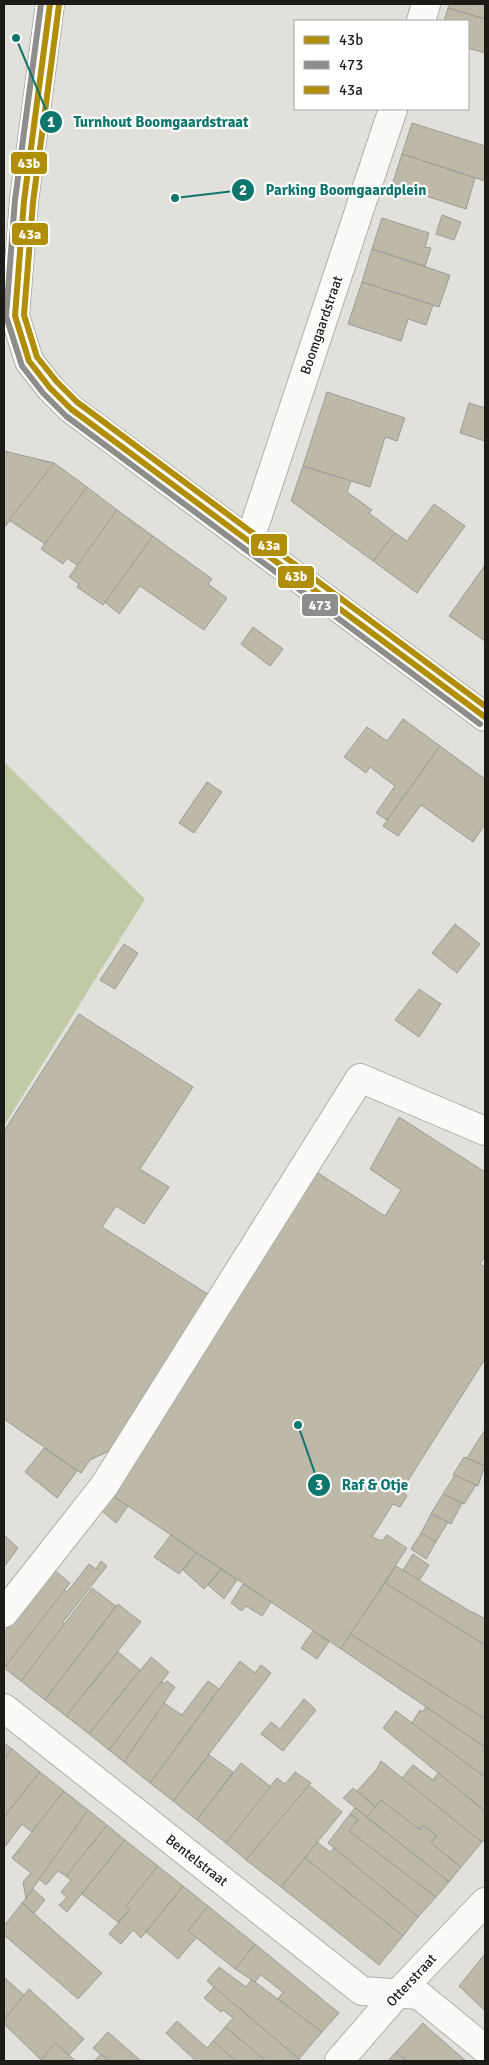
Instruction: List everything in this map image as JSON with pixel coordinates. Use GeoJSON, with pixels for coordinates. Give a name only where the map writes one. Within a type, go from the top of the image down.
{"type":"FeatureCollection","features":[{"type":"Feature","properties":{"kind":"street"},"geometry":{"type":"LineString","coordinates":[[50,4],[24,202],[15,316],[29,361],[50,388],[71,409],[485,717]]}},
{"type":"Feature","properties":{"kind":"street"},"geometry":{"type":"LineString","coordinates":[[421,20],[426,4]]}},
{"type":"Feature","properties":{"kind":"street","name":"Boomgaardstraat"},"geometry":{"type":"LineString","coordinates":[[249,542],[393,110]]}},
{"type":"Feature","properties":{"kind":"street"},"geometry":{"type":"LineString","coordinates":[[4,1613],[104,1486],[360,1078],[485,1131]]}},
{"type":"Feature","properties":{"kind":"street","name":"Bentelstraat"},"geometry":{"type":"LineString","coordinates":[[4,1708],[362,1991],[419,1995],[485,2050]]}},
{"type":"Feature","properties":{"kind":"street","name":"Otterstraat"},"geometry":{"type":"LineString","coordinates":[[339,2061],[397,1994],[485,1902]]}},
{"type":"Feature","properties":{"kind":"green space"},"geometry":{"type":"Polygon","coordinates":[[[4,762],[145,899],[4,1126],[4,762]]]}},
{"type":"Feature","properties":{"kind":"building"},"geometry":{"type":"Polygon","coordinates":[[[450,4],[485,4],[485,19],[448,8],[450,4]]]}},
{"type":"Feature","properties":{"kind":"building"},"geometry":{"type":"Polygon","coordinates":[[[448,8],[485,19],[485,53],[469,48],[469,20],[444,20],[448,8]]]}},
{"type":"Feature","properties":{"kind":"building"},"geometry":{"type":"Polygon","coordinates":[[[412,123],[485,146],[485,181],[402,154],[412,123]]]}},
{"type":"Feature","properties":{"kind":"building"},"geometry":{"type":"Polygon","coordinates":[[[402,154],[475,178],[466,209],[392,185],[402,154]]]}},
{"type":"Feature","properties":{"kind":"building"},"geometry":{"type":"Polygon","coordinates":[[[442,215],[461,222],[454,240],[436,234],[442,215]]]}},
{"type":"Feature","properties":{"kind":"building"},"geometry":{"type":"Polygon","coordinates":[[[382,218],[429,233],[425,247],[431,248],[425,266],[372,249],[382,218]]]}},
{"type":"Feature","properties":{"kind":"building"},"geometry":{"type":"Polygon","coordinates":[[[372,249],[450,275],[439,307],[362,282],[372,249]]]}},
{"type":"Feature","properties":{"kind":"building"},"geometry":{"type":"Polygon","coordinates":[[[362,282],[433,305],[426,325],[408,319],[401,341],[348,324],[362,282]]]}},
{"type":"Feature","properties":{"kind":"building"},"geometry":{"type":"Polygon","coordinates":[[[327,392],[405,418],[397,441],[385,437],[370,487],[303,466],[327,392]]]}},
{"type":"Feature","properties":{"kind":"building"},"geometry":{"type":"Polygon","coordinates":[[[469,403],[485,408],[485,441],[460,433],[469,403]]]}},
{"type":"Feature","properties":{"kind":"building"},"geometry":{"type":"Polygon","coordinates":[[[4,451],[54,463],[4,528],[4,451]]]}},
{"type":"Feature","properties":{"kind":"building"},"geometry":{"type":"Polygon","coordinates":[[[54,463],[87,487],[45,544],[9,520],[54,463]]]}},
{"type":"Feature","properties":{"kind":"building"},"geometry":{"type":"Polygon","coordinates":[[[303,466],[351,481],[347,492],[372,510],[369,513],[395,533],[373,561],[291,501],[303,466]]]}},
{"type":"Feature","properties":{"kind":"building"},"geometry":{"type":"Polygon","coordinates":[[[87,487],[117,510],[78,566],[67,558],[63,564],[41,549],[87,487]]]}},
{"type":"Feature","properties":{"kind":"building"},"geometry":{"type":"Polygon","coordinates":[[[434,504],[465,526],[417,593],[373,561],[395,533],[407,541],[434,504]]]}},
{"type":"Feature","properties":{"kind":"building"},"geometry":{"type":"Polygon","coordinates":[[[117,510],[153,536],[103,605],[77,587],[79,584],[69,577],[117,510]]]}},
{"type":"Feature","properties":{"kind":"building"},"geometry":{"type":"Polygon","coordinates":[[[153,536],[212,579],[208,584],[227,598],[204,630],[140,586],[119,614],[105,602],[153,536]]]}},
{"type":"Feature","properties":{"kind":"building"},"geometry":{"type":"Polygon","coordinates":[[[485,565],[485,641],[449,616],[485,565]]]}},
{"type":"Feature","properties":{"kind":"building"},"geometry":{"type":"Polygon","coordinates":[[[253,627],[283,649],[270,666],[241,644],[253,627]]]}},
{"type":"Feature","properties":{"kind":"building"},"geometry":{"type":"Polygon","coordinates":[[[403,719],[440,746],[387,820],[376,813],[395,786],[370,767],[366,773],[344,757],[367,727],[387,741],[403,719]]]}},
{"type":"Feature","properties":{"kind":"building"},"geometry":{"type":"Polygon","coordinates":[[[440,746],[485,779],[485,824],[473,842],[421,805],[398,836],[383,826],[440,746]]]}},
{"type":"Feature","properties":{"kind":"building"},"geometry":{"type":"Polygon","coordinates":[[[207,782],[222,792],[194,833],[179,823],[207,782]]]}},
{"type":"Feature","properties":{"kind":"building"},"geometry":{"type":"Polygon","coordinates":[[[455,924],[480,944],[457,973],[432,953],[455,924]]]}},
{"type":"Feature","properties":{"kind":"building"},"geometry":{"type":"Polygon","coordinates":[[[124,944],[138,953],[115,989],[100,980],[124,944]]]}},
{"type":"Feature","properties":{"kind":"building"},"geometry":{"type":"Polygon","coordinates":[[[419,989],[441,1004],[419,1037],[395,1020],[419,989]]]}},
{"type":"Feature","properties":{"kind":"building"},"geometry":{"type":"Polygon","coordinates":[[[79,1014],[193,1087],[140,1169],[169,1187],[144,1224],[116,1206],[102,1227],[211,1296],[111,1450],[90,1460],[81,1473],[4,1419],[4,1131],[79,1014]]]}},
{"type":"Feature","properties":{"kind":"building"},"geometry":{"type":"Polygon","coordinates":[[[399,1117],[485,1172],[485,1256],[480,1264],[485,1267],[485,1359],[402,1490],[407,1496],[400,1507],[393,1504],[372,1537],[382,1541],[387,1535],[407,1548],[341,1649],[113,1496],[315,1171],[385,1216],[401,1190],[370,1169],[399,1117]]]}},
{"type":"Feature","properties":{"kind":"building"},"geometry":{"type":"Polygon","coordinates":[[[485,1430],[485,1466],[467,1458],[485,1430]]]}},
{"type":"Feature","properties":{"kind":"building"},"geometry":{"type":"Polygon","coordinates":[[[44,1448],[77,1471],[57,1498],[25,1472],[44,1448]]]}},
{"type":"Feature","properties":{"kind":"building"},"geometry":{"type":"Polygon","coordinates":[[[464,1457],[485,1466],[478,1486],[453,1475],[464,1457]]]}},
{"type":"Feature","properties":{"kind":"building"},"geometry":{"type":"Polygon","coordinates":[[[455,1475],[476,1485],[464,1504],[443,1494],[455,1475]]]}},
{"type":"Feature","properties":{"kind":"building"},"geometry":{"type":"Polygon","coordinates":[[[443,1494],[462,1503],[451,1524],[431,1514],[443,1494]]]}},
{"type":"Feature","properties":{"kind":"building"},"geometry":{"type":"Polygon","coordinates":[[[113,1496],[128,1506],[116,1523],[102,1511],[113,1496]]]}},
{"type":"Feature","properties":{"kind":"building"},"geometry":{"type":"Polygon","coordinates":[[[431,1514],[448,1522],[436,1542],[421,1533],[431,1514]]]}},
{"type":"Feature","properties":{"kind":"building"},"geometry":{"type":"Polygon","coordinates":[[[421,1533],[436,1542],[426,1559],[411,1549],[421,1533]]]}},
{"type":"Feature","properties":{"kind":"building"},"geometry":{"type":"Polygon","coordinates":[[[4,1535],[18,1548],[4,1567],[4,1535]]]}},
{"type":"Feature","properties":{"kind":"building"},"geometry":{"type":"Polygon","coordinates":[[[171,1535],[196,1553],[179,1574],[154,1557],[171,1535]]]}},
{"type":"Feature","properties":{"kind":"building"},"geometry":{"type":"Polygon","coordinates":[[[196,1553],[221,1569],[204,1589],[183,1570],[196,1553]]]}},
{"type":"Feature","properties":{"kind":"building"},"geometry":{"type":"Polygon","coordinates":[[[413,1554],[429,1565],[419,1581],[403,1570],[413,1554]]]}},
{"type":"Feature","properties":{"kind":"building"},"geometry":{"type":"Polygon","coordinates":[[[101,1561],[107,1566],[63,1622],[65,1624],[21,1681],[4,1668],[64,1590],[67,1592],[89,1564],[96,1569],[101,1561]]]}},
{"type":"Feature","properties":{"kind":"building"},"geometry":{"type":"Polygon","coordinates":[[[396,1566],[485,1619],[485,1645],[385,1583],[396,1566]]]}},
{"type":"Feature","properties":{"kind":"building"},"geometry":{"type":"Polygon","coordinates":[[[53,1569],[70,1583],[4,1668],[4,1633],[53,1569]]]}},
{"type":"Feature","properties":{"kind":"building"},"geometry":{"type":"Polygon","coordinates":[[[221,1569],[237,1580],[224,1599],[208,1585],[221,1569]]]}},
{"type":"Feature","properties":{"kind":"building"},"geometry":{"type":"Polygon","coordinates":[[[385,1583],[485,1645],[485,1719],[350,1634],[385,1583]]]}},
{"type":"Feature","properties":{"kind":"building"},"geometry":{"type":"Polygon","coordinates":[[[243,1584],[271,1602],[262,1616],[246,1606],[242,1611],[231,1603],[243,1584]]]}},
{"type":"Feature","properties":{"kind":"building"},"geometry":{"type":"Polygon","coordinates":[[[92,1588],[116,1606],[45,1700],[21,1681],[92,1588]]]}},
{"type":"Feature","properties":{"kind":"building"},"geometry":{"type":"Polygon","coordinates":[[[118,1604],[141,1622],[66,1716],[45,1700],[118,1604]]]}},
{"type":"Feature","properties":{"kind":"building"},"geometry":{"type":"Polygon","coordinates":[[[313,1631],[329,1642],[317,1659],[301,1648],[313,1631]]]}},
{"type":"Feature","properties":{"kind":"building"},"geometry":{"type":"Polygon","coordinates":[[[350,1634],[485,1719],[485,1747],[341,1649],[350,1634]]]}},
{"type":"Feature","properties":{"kind":"building"},"geometry":{"type":"Polygon","coordinates":[[[118,1652],[140,1670],[89,1734],[66,1716],[118,1652]]]}},
{"type":"Feature","properties":{"kind":"building"},"geometry":{"type":"Polygon","coordinates":[[[151,1657],[169,1672],[109,1750],[89,1734],[151,1657]]]}},
{"type":"Feature","properties":{"kind":"building"},"geometry":{"type":"Polygon","coordinates":[[[240,1661],[255,1673],[261,1665],[271,1673],[173,1801],[150,1783],[240,1661]]]}},
{"type":"Feature","properties":{"kind":"building"},"geometry":{"type":"Polygon","coordinates":[[[162,1681],[164,1684],[167,1681],[175,1687],[124,1762],[109,1750],[162,1681]]]}},
{"type":"Feature","properties":{"kind":"building"},"geometry":{"type":"Polygon","coordinates":[[[208,1681],[219,1689],[150,1783],[124,1762],[164,1703],[182,1715],[208,1681]]]}},
{"type":"Feature","properties":{"kind":"building"},"geometry":{"type":"Polygon","coordinates":[[[304,1699],[316,1710],[283,1751],[261,1734],[271,1722],[280,1729],[304,1699]]]}},
{"type":"Feature","properties":{"kind":"building"},"geometry":{"type":"Polygon","coordinates":[[[426,1707],[485,1747],[485,1777],[412,1723],[420,1710],[422,1712],[426,1707]]]}},
{"type":"Feature","properties":{"kind":"building"},"geometry":{"type":"Polygon","coordinates":[[[396,1711],[485,1777],[485,1811],[383,1728],[396,1711]]]}},
{"type":"Feature","properties":{"kind":"building"},"geometry":{"type":"Polygon","coordinates":[[[4,1743],[12,1749],[4,1759],[4,1743]]]}},
{"type":"Feature","properties":{"kind":"building"},"geometry":{"type":"Polygon","coordinates":[[[12,1749],[40,1772],[4,1817],[4,1759],[12,1749]]]}},
{"type":"Feature","properties":{"kind":"building"},"geometry":{"type":"Polygon","coordinates":[[[209,1755],[233,1772],[197,1820],[173,1801],[209,1755]]]}},
{"type":"Feature","properties":{"kind":"building"},"geometry":{"type":"Polygon","coordinates":[[[381,1761],[482,1842],[461,1867],[431,1843],[437,1836],[423,1825],[420,1830],[381,1800],[376,1807],[357,1791],[376,1770],[381,1761]]]}},
{"type":"Feature","properties":{"kind":"building"},"geometry":{"type":"Polygon","coordinates":[[[241,1763],[271,1787],[226,1843],[197,1820],[241,1763]]]}},
{"type":"Feature","properties":{"kind":"building"},"geometry":{"type":"Polygon","coordinates":[[[413,1765],[433,1780],[438,1773],[485,1811],[485,1839],[482,1842],[402,1778],[413,1765]]]}},
{"type":"Feature","properties":{"kind":"building"},"geometry":{"type":"Polygon","coordinates":[[[40,1772],[64,1791],[32,1832],[22,1824],[4,1848],[4,1817],[40,1772]]]}},
{"type":"Feature","properties":{"kind":"building"},"geometry":{"type":"Polygon","coordinates":[[[295,1772],[311,1783],[246,1860],[226,1843],[277,1778],[285,1784],[295,1772]]]}},
{"type":"Feature","properties":{"kind":"building"},"geometry":{"type":"Polygon","coordinates":[[[309,1785],[342,1812],[281,1887],[246,1860],[309,1785]]]}},
{"type":"Feature","properties":{"kind":"building"},"geometry":{"type":"Polygon","coordinates":[[[353,1788],[376,1807],[367,1817],[343,1798],[353,1788]]]}},
{"type":"Feature","properties":{"kind":"building"},"geometry":{"type":"Polygon","coordinates":[[[64,1791],[88,1810],[26,1898],[23,1882],[31,1873],[12,1858],[64,1791]]]}},
{"type":"Feature","properties":{"kind":"building"},"geometry":{"type":"Polygon","coordinates":[[[381,1800],[420,1830],[423,1825],[437,1836],[431,1843],[461,1867],[449,1882],[367,1817],[381,1800]]]}},
{"type":"Feature","properties":{"kind":"building"},"geometry":{"type":"Polygon","coordinates":[[[355,1808],[449,1882],[436,1897],[349,1831],[358,1820],[350,1814],[355,1808]]]}},
{"type":"Feature","properties":{"kind":"building"},"geometry":{"type":"Polygon","coordinates":[[[88,1810],[107,1825],[66,1876],[58,1871],[46,1885],[39,1879],[88,1810]]]}},
{"type":"Feature","properties":{"kind":"building"},"geometry":{"type":"Polygon","coordinates":[[[350,1814],[358,1820],[349,1831],[436,1897],[418,1917],[328,1843],[350,1814]]]}},
{"type":"Feature","properties":{"kind":"building"},"geometry":{"type":"Polygon","coordinates":[[[107,1825],[125,1840],[67,1912],[59,1905],[67,1897],[61,1892],[71,1880],[66,1876],[107,1825]]]}},
{"type":"Feature","properties":{"kind":"building"},"geometry":{"type":"Polygon","coordinates":[[[125,1840],[158,1866],[126,1906],[130,1909],[118,1922],[82,1894],[125,1840]]]}},
{"type":"Feature","properties":{"kind":"building"},"geometry":{"type":"Polygon","coordinates":[[[317,1842],[330,1852],[334,1848],[418,1917],[403,1936],[305,1858],[317,1842]]]}},
{"type":"Feature","properties":{"kind":"building"},"geometry":{"type":"Polygon","coordinates":[[[305,1858],[403,1936],[379,1965],[281,1887],[305,1858]]]}},
{"type":"Feature","properties":{"kind":"building"},"geometry":{"type":"Polygon","coordinates":[[[158,1866],[183,1886],[141,1938],[133,1930],[121,1944],[109,1934],[130,1909],[126,1906],[158,1866]]]}},
{"type":"Feature","properties":{"kind":"building"},"geometry":{"type":"Polygon","coordinates":[[[183,1886],[208,1906],[188,1931],[197,1937],[178,1959],[146,1932],[183,1886]]]}},
{"type":"Feature","properties":{"kind":"building"},"geometry":{"type":"Polygon","coordinates":[[[33,1889],[45,1900],[34,1913],[22,1903],[33,1889]]]}},
{"type":"Feature","properties":{"kind":"building"},"geometry":{"type":"Polygon","coordinates":[[[22,1903],[102,1973],[78,1999],[4,1935],[4,1926],[22,1903]]]}},
{"type":"Feature","properties":{"kind":"building"},"geometry":{"type":"Polygon","coordinates":[[[208,1906],[255,1944],[235,1969],[188,1931],[208,1906]]]}},
{"type":"Feature","properties":{"kind":"building"},"geometry":{"type":"Polygon","coordinates":[[[255,1944],[339,2013],[322,2032],[278,1999],[283,1992],[261,1975],[255,1982],[235,1969],[255,1944]]]}},
{"type":"Feature","properties":{"kind":"building"},"geometry":{"type":"Polygon","coordinates":[[[485,1954],[485,2011],[459,1986],[485,1954]]]}},
{"type":"Feature","properties":{"kind":"building"},"geometry":{"type":"Polygon","coordinates":[[[219,1967],[246,1987],[251,1980],[255,1982],[322,2032],[299,2059],[207,1981],[219,1967]]]}},
{"type":"Feature","properties":{"kind":"building"},"geometry":{"type":"Polygon","coordinates":[[[4,1979],[24,1995],[4,2020],[4,1979]]]}},
{"type":"Feature","properties":{"kind":"building"},"geometry":{"type":"Polygon","coordinates":[[[214,1987],[299,2059],[299,2061],[266,2061],[225,2027],[233,2018],[223,2010],[221,2012],[204,1998],[214,1987]]]}},
{"type":"Feature","properties":{"kind":"building"},"geometry":{"type":"Polygon","coordinates":[[[29,1989],[84,2039],[69,2055],[55,2043],[41,2060],[4,2024],[4,2020],[29,1989]]]}},
{"type":"Feature","properties":{"kind":"building"},"geometry":{"type":"Polygon","coordinates":[[[177,2021],[207,2048],[213,2041],[236,2061],[196,2061],[166,2033],[177,2021]]]}},
{"type":"Feature","properties":{"kind":"building"},"geometry":{"type":"Polygon","coordinates":[[[423,2023],[466,2061],[407,2061],[396,2052],[423,2023]]]}},
{"type":"Feature","properties":{"kind":"building"},"geometry":{"type":"Polygon","coordinates":[[[225,2027],[266,2061],[236,2061],[213,2041],[225,2027]]]}},
{"type":"Feature","properties":{"kind":"building"},"geometry":{"type":"Polygon","coordinates":[[[108,2032],[141,2061],[109,2061],[93,2048],[108,2032]]]}},
{"type":"Feature","properties":{"kind":"building"},"geometry":{"type":"Polygon","coordinates":[[[55,2043],[69,2055],[75,2061],[42,2061],[55,2043]]]}},
{"type":"Feature","properties":{"kind":"building"},"geometry":{"type":"Polygon","coordinates":[[[396,2052],[407,2061],[388,2061],[396,2052]]]}},
{"type":"Feature","properties":{"kind":"building"},"geometry":{"type":"Polygon","coordinates":[[[101,2054],[109,2061],[94,2061],[101,2054]]]}},
{"type":"Feature","properties":{"kind":"transit line","name":"473"},"geometry":{"type":"LineString","coordinates":[[41,4],[15,200],[6,316],[22,366],[43,393],[66,416],[480,724]]}},
{"type":"Feature","properties":{"kind":"transit line","name":"43b"},"geometry":{"type":"LineString","coordinates":[[50,4],[24,201],[15,316],[29,361],[50,388],[71,409],[485,717]]}},
{"type":"Feature","properties":{"kind":"transit line","name":"43a"},"geometry":{"type":"LineString","coordinates":[[59,5],[33,202],[24,315],[37,357],[57,382],[77,402],[485,706]]}},
{"type":"Feature","properties":{"kind":"place","name":"Turnhout Boomgaardstraat"},"geometry":{"type":"Point","coordinates":[16,38]}},
{"type":"Feature","properties":{"kind":"place","name":"Parking Boomgaardplein"},"geometry":{"type":"Point","coordinates":[175,198]}},
{"type":"Feature","properties":{"kind":"place","name":"Raf & Otje"},"geometry":{"type":"Point","coordinates":[298,1425]}}]}
